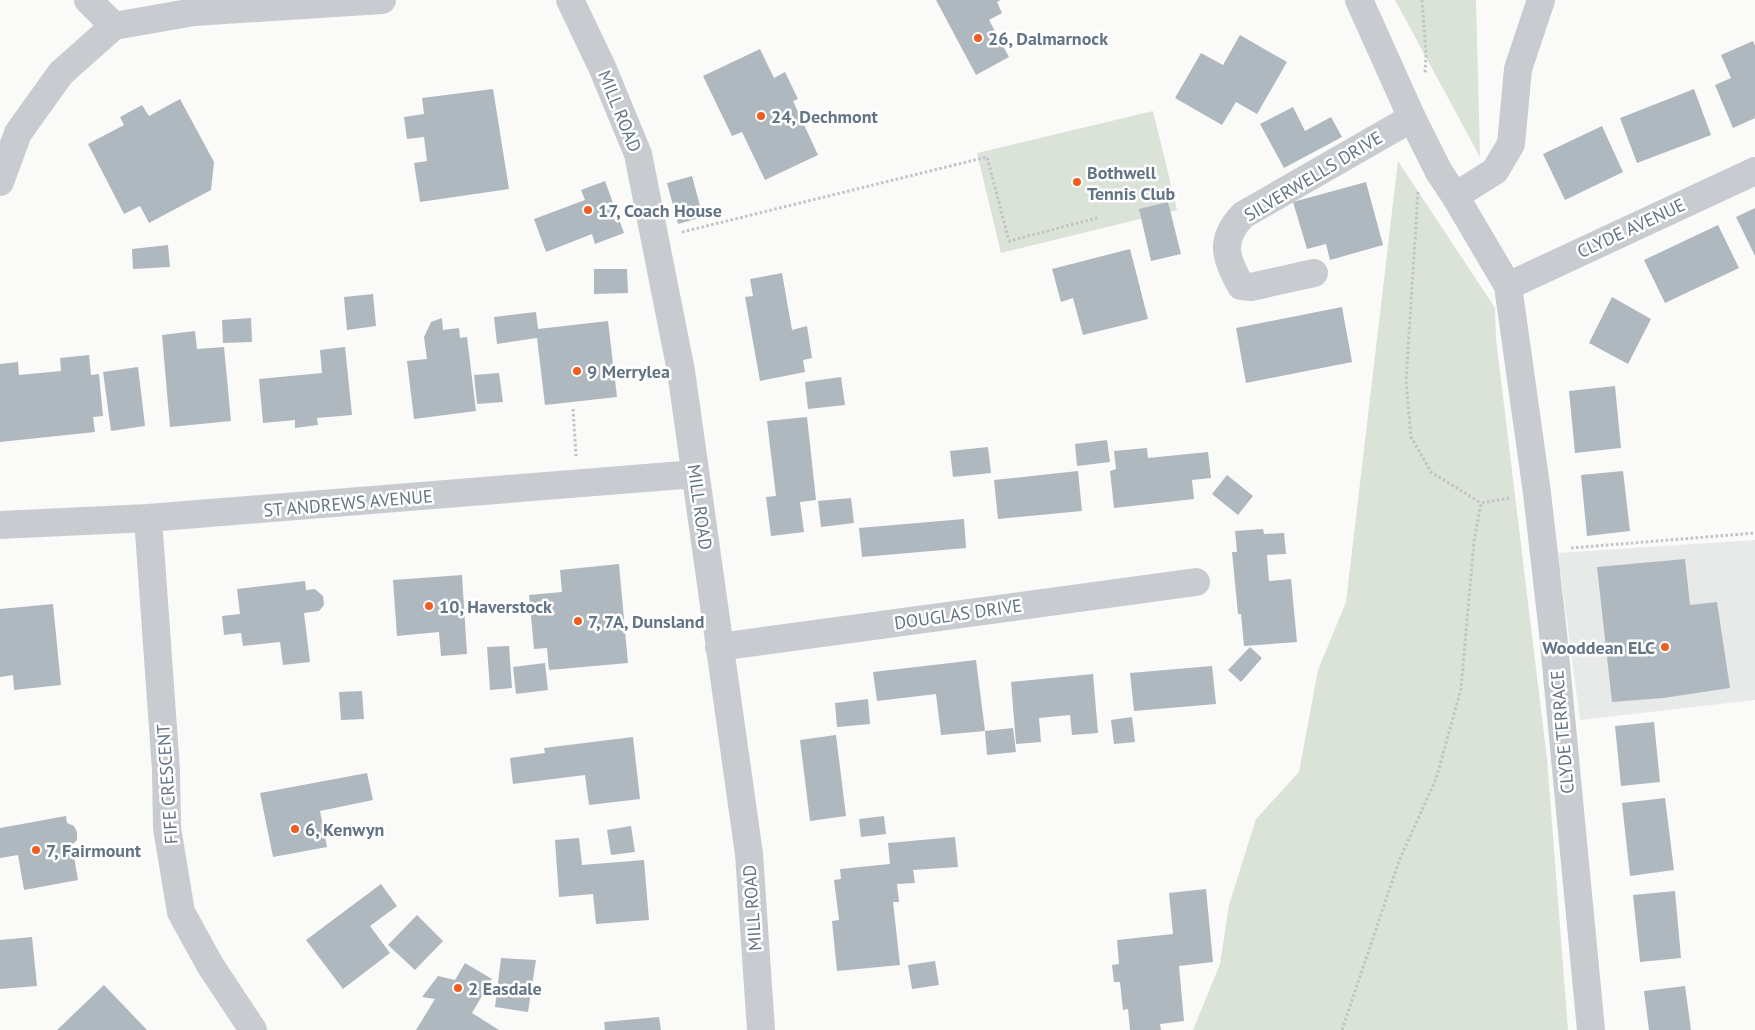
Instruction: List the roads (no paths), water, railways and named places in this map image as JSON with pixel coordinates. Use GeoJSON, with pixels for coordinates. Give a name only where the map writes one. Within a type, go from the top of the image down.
{"type":"FeatureCollection","features":[{"type":"Feature","properties":{"kind":"street"},"geometry":{"type":"LineString","coordinates":[[88,0],[114,26]]}},
{"type":"Feature","properties":{"kind":"street"},"geometry":{"type":"LineString","coordinates":[[0,182],[18,133],[61,74],[114,26],[244,4],[382,0]]}},
{"type":"Feature","properties":{"kind":"street","name":"MILL ROAD"},"geometry":{"type":"LineString","coordinates":[[570,0],[602,67],[638,154],[681,371],[749,854],[761,1030]]}},
{"type":"Feature","properties":{"kind":"street"},"geometry":{"type":"LineString","coordinates":[[1359,0],[1412,118],[1439,172],[1508,286]]}},
{"type":"Feature","properties":{"kind":"street"},"geometry":{"type":"LineString","coordinates":[[1455,196],[1495,171],[1511,144],[1518,69],[1540,0]]}},
{"type":"Feature","properties":{"kind":"street","name":"SILVERWELLS DRIVE"},"geometry":{"type":"LineString","coordinates":[[1314,273],[1251,287],[1241,286],[1232,269],[1226,244],[1233,226],[1243,215],[1412,118]]}},
{"type":"Feature","properties":{"kind":"street","name":"CLYDE AVENUE"},"geometry":{"type":"LineString","coordinates":[[1508,286],[1755,171]]}},
{"type":"Feature","properties":{"kind":"street","name":"CLYDE TERRACE"},"geometry":{"type":"LineString","coordinates":[[1508,286],[1544,549],[1591,1030]]}},
{"type":"Feature","properties":{"kind":"street","name":"ST ANDREWS AVENUE"},"geometry":{"type":"LineString","coordinates":[[0,525],[148,518],[695,474]]}},
{"type":"Feature","properties":{"kind":"street","name":"FIFE CRESCENT"},"geometry":{"type":"LineString","coordinates":[[148,518],[166,770],[167,828],[181,912],[210,965],[253,1030]]}},
{"type":"Feature","properties":{"kind":"street","name":"DOUGLAS DRIVE"},"geometry":{"type":"LineString","coordinates":[[720,647],[1196,582]]}},
{"type":"Feature","properties":{"kind":"place","name":"26, Dalmarnock"},"geometry":{"type":"Point","coordinates":[978,38]}},
{"type":"Feature","properties":{"kind":"place","name":"24, Dechmont"},"geometry":{"type":"Point","coordinates":[761,116]}},
{"type":"Feature","properties":{"kind":"place","name":"Bothwell Tennis Club"},"geometry":{"type":"Point","coordinates":[1077,182]}},
{"type":"Feature","properties":{"kind":"place","name":"17, Coach House"},"geometry":{"type":"Point","coordinates":[588,210]}},
{"type":"Feature","properties":{"kind":"place","name":"9 Merrylea"},"geometry":{"type":"Point","coordinates":[577,371]}},
{"type":"Feature","properties":{"kind":"place","name":"10, Haverstock"},"geometry":{"type":"Point","coordinates":[429,606]}},
{"type":"Feature","properties":{"kind":"place","name":"7, 7A, Dunsland"},"geometry":{"type":"Point","coordinates":[578,621]}},
{"type":"Feature","properties":{"kind":"place","name":"Wooddean ELC"},"geometry":{"type":"Point","coordinates":[1665,647]}},
{"type":"Feature","properties":{"kind":"place","name":"6, Kenwyn"},"geometry":{"type":"Point","coordinates":[295,829]}},
{"type":"Feature","properties":{"kind":"place","name":"7, Fairmount"},"geometry":{"type":"Point","coordinates":[36,850]}},
{"type":"Feature","properties":{"kind":"place","name":"2 Easdale"},"geometry":{"type":"Point","coordinates":[458,988]}}]}
